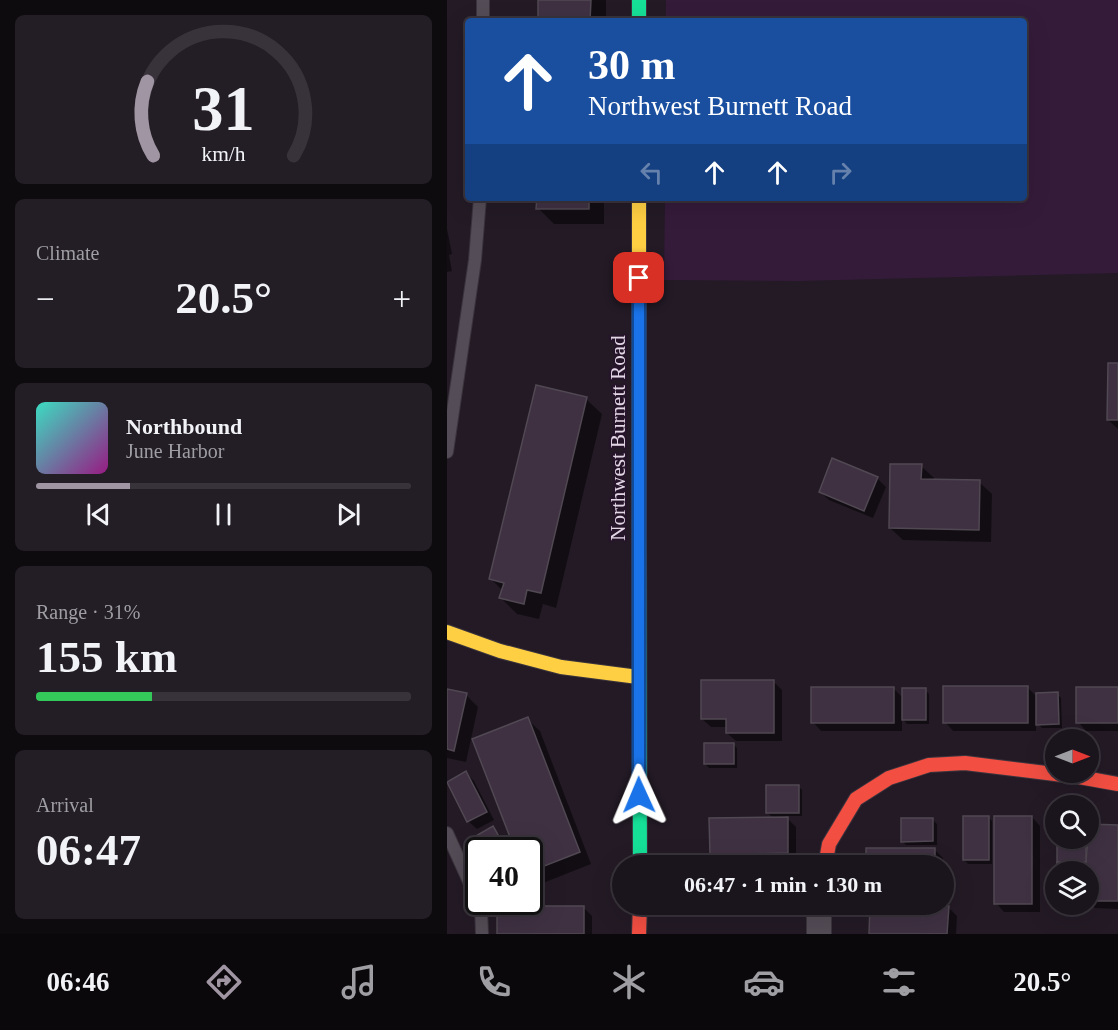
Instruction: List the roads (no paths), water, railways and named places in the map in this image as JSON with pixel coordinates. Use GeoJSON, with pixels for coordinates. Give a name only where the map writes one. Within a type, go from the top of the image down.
{"type":"FeatureCollection","features":[{"type":"Feature","properties":{"kind":"street"},"geometry":{"type":"LineString","coordinates":[[639,0],[639,18]]}},
{"type":"Feature","properties":{"kind":"street","name":"Northwest Burnett Road"},"geometry":{"type":"LineString","coordinates":[[639,201],[640,855]]}},
{"type":"Feature","properties":{"kind":"street"},"geometry":{"type":"LineString","coordinates":[[447,632],[500,651],[561,666],[638,678]]}},
{"type":"Feature","properties":{"kind":"street"},"geometry":{"type":"LineString","coordinates":[[827,855],[829,844],[856,799],[889,778],[929,765],[965,763],[1118,784]]}},
{"type":"Feature","properties":{"kind":"street"},"geometry":{"type":"LineString","coordinates":[[639,915],[639,934]]}},
{"type":"Feature","properties":{"kind":"street"},"geometry":{"type":"LineString","coordinates":[[819,915],[819,934]]}},
{"type":"Feature","properties":{"kind":"lane"},"geometry":{"type":"LineString","coordinates":[[483,0],[483,18]]}},
{"type":"Feature","properties":{"kind":"lane"},"geometry":{"type":"LineString","coordinates":[[447,452],[475,260],[480,201]]}},
{"type":"Feature","properties":{"kind":"lane"},"geometry":{"type":"LineString","coordinates":[[447,833],[481,908],[482,934]]}}]}
